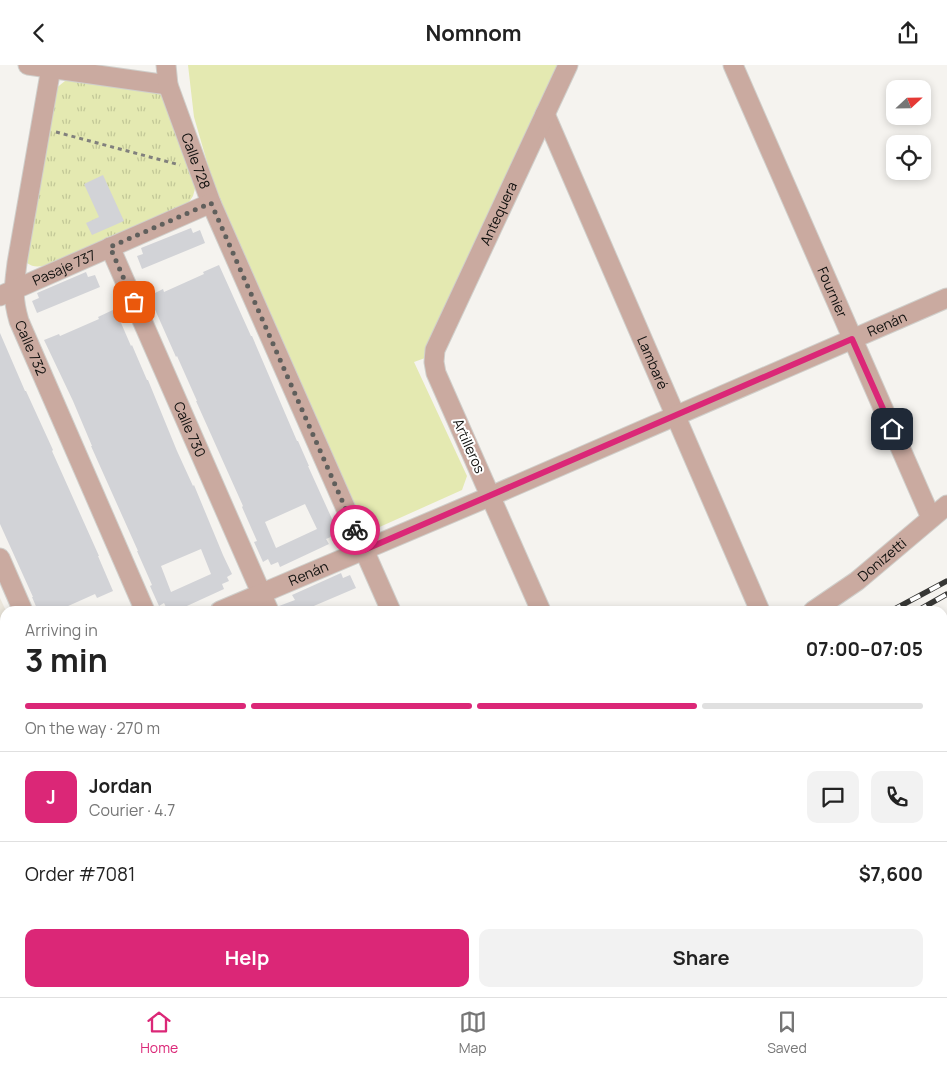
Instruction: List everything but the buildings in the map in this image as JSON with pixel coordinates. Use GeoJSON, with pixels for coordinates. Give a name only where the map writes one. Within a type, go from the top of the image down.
{"type":"FeatureCollection","features":[{"type":"Feature","properties":{"kind":"street"},"geometry":{"type":"LineString","coordinates":[[28,65],[168,85]]}},
{"type":"Feature","properties":{"kind":"street","name":"Calle 728"},"geometry":{"type":"LineString","coordinates":[[166,65],[168,85],[211,203],[389,606]]}},
{"type":"Feature","properties":{"kind":"street","name":"Antequera"},"geometry":{"type":"LineString","coordinates":[[434,362],[435,350],[568,65]]}},
{"type":"Feature","properties":{"kind":"street","name":"Fournier"},"geometry":{"type":"LineString","coordinates":[[733,65],[931,519]]}},
{"type":"Feature","properties":{"kind":"street","name":"Calle 732"},"geometry":{"type":"LineString","coordinates":[[51,68],[41,128],[7,293],[14,305],[19,321],[143,606]]}},
{"type":"Feature","properties":{"kind":"street","name":"Lambaré"},"geometry":{"type":"LineString","coordinates":[[545,114],[758,606]]}},
{"type":"Feature","properties":{"kind":"street","name":"Pasaje 737"},"geometry":{"type":"LineString","coordinates":[[7,293],[211,203]]}},
{"type":"Feature","properties":{"kind":"street","name":"Calle 730"},"geometry":{"type":"LineString","coordinates":[[110,247],[267,606]]}},
{"type":"Feature","properties":{"kind":"street","name":"Renán"},"geometry":{"type":"LineString","coordinates":[[232,606],[947,298]]}},
{"type":"Feature","properties":{"kind":"street","name":"Artilleros"},"geometry":{"type":"LineString","coordinates":[[434,362],[436,373],[539,606]]}},
{"type":"Feature","properties":{"kind":"street","name":"Donizetti"},"geometry":{"type":"LineString","coordinates":[[820,606],[857,581],[947,505]]}},
{"type":"Feature","properties":{"kind":"street"},"geometry":{"type":"LineString","coordinates":[[0,558],[21,606]]}},
{"type":"Feature","properties":{"kind":"path"},"geometry":{"type":"LineString","coordinates":[[41,128],[198,169]]}},
{"type":"Feature","properties":{"kind":"green space"},"geometry":{"type":"Polygon","coordinates":[[[188,65],[559,65],[425,358],[414,362],[467,476],[462,490],[364,534],[216,193],[194,117],[188,65]]]}},
{"type":"Feature","properties":{"kind":"green space"},"geometry":{"type":"Polygon","coordinates":[[[77,78],[156,91],[165,96],[196,185],[193,196],[185,208],[53,263],[33,266],[27,263],[55,89],[65,81],[77,78]]]}},
{"type":"Feature","properties":{"kind":"railway"},"geometry":{"type":"LineString","coordinates":[[900,606],[947,581]]}},
{"type":"Feature","properties":{"kind":"railway"},"geometry":{"type":"LineString","coordinates":[[926,606],[947,594]]}},
{"type":"Feature","properties":{"kind":"way so far"},"geometry":{"type":"LineString","coordinates":[[134,302],[110,247],[211,203],[355,530]]}},
{"type":"Feature","properties":{"kind":"route"},"geometry":{"type":"LineString","coordinates":[[355,530],[364,550],[852,339],[892,429]]}}]}
